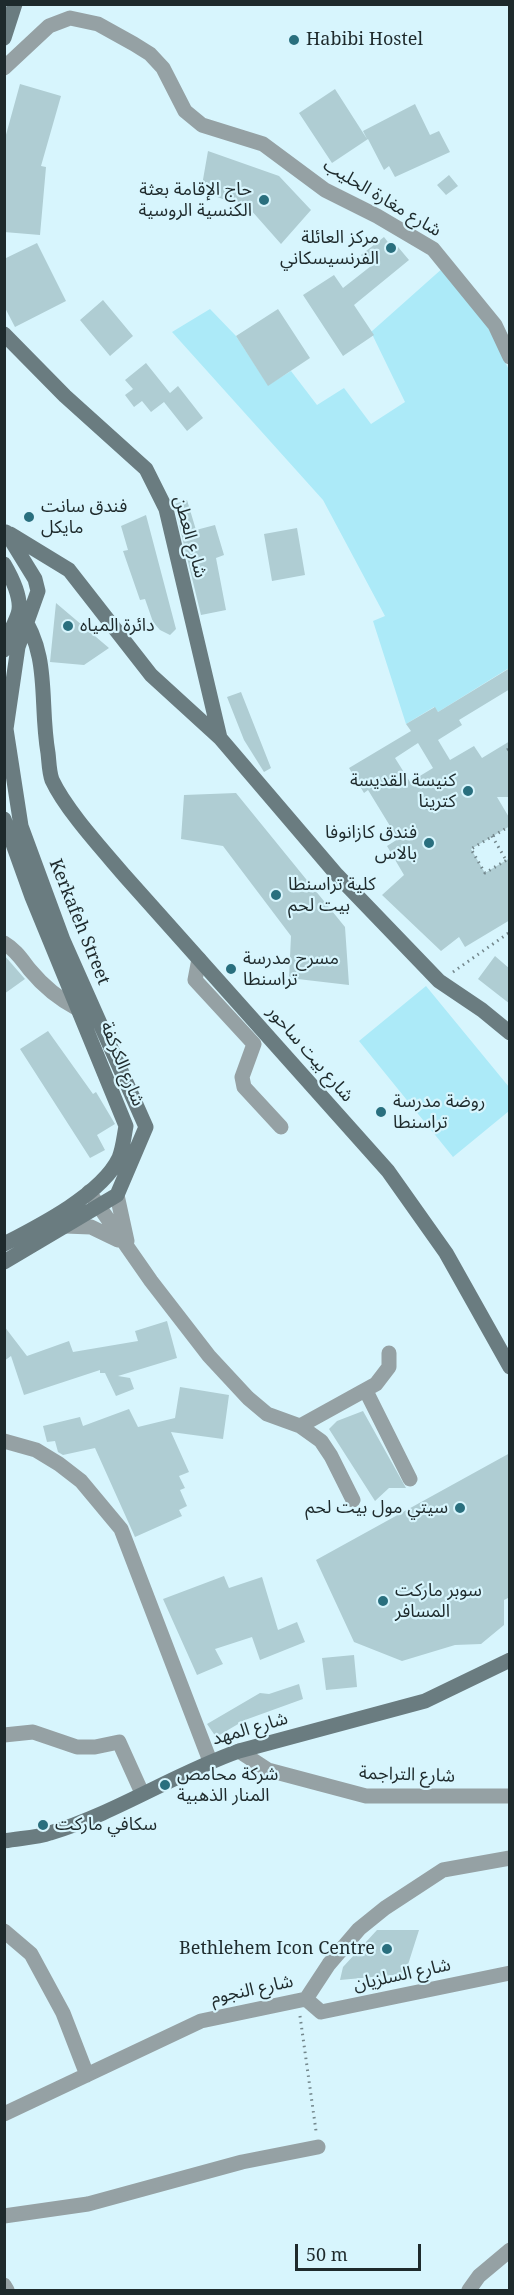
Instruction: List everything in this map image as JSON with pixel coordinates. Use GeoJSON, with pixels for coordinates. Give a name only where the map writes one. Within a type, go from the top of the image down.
{"type":"FeatureCollection","features":[{"type":"Feature","properties":{"kind":"street"},"geometry":{"type":"LineString","coordinates":[[4,38],[15,4]]}},
{"type":"Feature","properties":{"kind":"street","name":"شارع مغارة الحليب"},"geometry":{"type":"LineString","coordinates":[[4,68],[49,26],[70,18],[98,24],[134,44],[150,54],[163,68],[185,111],[202,126],[263,144],[325,190],[377,216],[433,249],[495,324],[510,357]]}},
{"type":"Feature","properties":{"kind":"street","name":"شارع العطن"},"geometry":{"type":"LineString","coordinates":[[4,334],[65,396],[146,469],[166,509],[220,738]]}},
{"type":"Feature","properties":{"kind":"street"},"geometry":{"type":"LineString","coordinates":[[5,532],[69,570],[151,675],[220,738],[337,875],[439,981],[482,1010],[510,1033]]}},
{"type":"Feature","properties":{"kind":"street","name":"Kerkafeh Street"},"geometry":{"type":"LineString","coordinates":[[5,532],[31,572],[38,591],[21,610],[6,729],[21,826],[85,1007],[146,1127],[117,1195]]}},
{"type":"Feature","properties":{"kind":"street","name":"شارع بيت ساحور"},"geometry":{"type":"LineString","coordinates":[[4,564],[12,577],[21,610],[39,649],[43,725],[52,779],[90,835],[388,1171],[446,1252],[510,1367]]}},
{"type":"Feature","properties":{"kind":"street"},"geometry":{"type":"LineString","coordinates":[[4,650],[7,636],[21,610],[21,582],[26,573],[46,567],[69,570]]}},
{"type":"Feature","properties":{"kind":"street","name":"شارع الكركفة"},"geometry":{"type":"LineString","coordinates":[[4,819],[32,897],[85,1007],[126,1126],[119,1158],[110,1172],[89,1192],[56,1215],[4,1244]]}},
{"type":"Feature","properties":{"kind":"street"},"geometry":{"type":"LineString","coordinates":[[4,943],[13,948],[31,972],[57,997],[85,1007]]}},
{"type":"Feature","properties":{"kind":"street"},"geometry":{"type":"LineString","coordinates":[[200,959],[195,980],[254,1044],[242,1077],[244,1087],[281,1127]]}},
{"type":"Feature","properties":{"kind":"street"},"geometry":{"type":"LineString","coordinates":[[89,1192],[97,1207],[151,1281],[229,1379],[267,1414],[300,1426],[321,1442],[331,1456],[353,1500]]}},
{"type":"Feature","properties":{"kind":"street"},"geometry":{"type":"LineString","coordinates":[[4,1262],[117,1195],[130,1250]]}},
{"type":"Feature","properties":{"kind":"street"},"geometry":{"type":"LineString","coordinates":[[65,1227],[79,1225],[101,1230],[130,1250]]}},
{"type":"Feature","properties":{"kind":"street"},"geometry":{"type":"LineString","coordinates":[[300,1426],[366,1391],[384,1375],[389,1367],[389,1353]]}},
{"type":"Feature","properties":{"kind":"street"},"geometry":{"type":"LineString","coordinates":[[366,1391],[410,1479]]}},
{"type":"Feature","properties":{"kind":"street"},"geometry":{"type":"LineString","coordinates":[[4,1441],[36,1450],[59,1464],[81,1481],[121,1529],[210,1761]]}},
{"type":"Feature","properties":{"kind":"street","name":"شارع المهد"},"geometry":{"type":"LineString","coordinates":[[4,1841],[49,1834],[210,1761],[239,1751],[425,1701],[510,1660]]}},
{"type":"Feature","properties":{"kind":"street"},"geometry":{"type":"LineString","coordinates":[[4,1735],[33,1732],[77,1747],[95,1747],[119,1742],[142,1793]]}},
{"type":"Feature","properties":{"kind":"street","name":"شارع التراجمة"},"geometry":{"type":"LineString","coordinates":[[239,1751],[268,1770],[366,1796],[510,1796]]}},
{"type":"Feature","properties":{"kind":"street","name":"شارع النجوم"},"geometry":{"type":"LineString","coordinates":[[4,2114],[201,2021],[302,1999],[359,1929],[385,1908],[444,1870],[510,1858]]}},
{"type":"Feature","properties":{"kind":"street"},"geometry":{"type":"LineString","coordinates":[[4,1931],[31,1954],[63,2013],[87,2075]]}},
{"type":"Feature","properties":{"kind":"street","name":"شارع السلزيان"},"geometry":{"type":"LineString","coordinates":[[302,1999],[321,2012],[510,1973]]}},
{"type":"Feature","properties":{"kind":"street"},"geometry":{"type":"LineString","coordinates":[[4,2216],[88,2204],[242,2162],[318,2147]]}},
{"type":"Feature","properties":{"kind":"street"},"geometry":{"type":"LineString","coordinates":[[469,2290],[479,2276],[510,2250]]}},
{"type":"Feature","properties":{"kind":"street"},"geometry":{"type":"LineString","coordinates":[[4,2285],[7,2290]]}},
{"type":"Feature","properties":{"kind":"path"},"geometry":{"type":"LineString","coordinates":[[492,836],[508,859],[486,873],[471,849],[492,836],[510,826]]}},
{"type":"Feature","properties":{"kind":"path"},"geometry":{"type":"LineString","coordinates":[[439,981],[510,932]]}},
{"type":"Feature","properties":{"kind":"path"},"geometry":{"type":"LineString","coordinates":[[302,1999],[318,2147]]}},
{"type":"Feature","properties":{"kind":"shaded area"},"geometry":{"type":"Polygon","coordinates":[[[444,267],[487,325],[509,370],[509,668],[438,712],[434,707],[406,724],[373,621],[385,616],[323,500],[172,332],[210,309],[236,336],[268,385],[291,371],[317,405],[344,388],[371,424],[405,402],[371,332],[444,267]]]}},
{"type":"Feature","properties":{"kind":"shaded area"},"geometry":{"type":"Polygon","coordinates":[[[426,986],[509,1087],[509,1111],[453,1157],[359,1041],[426,986]]]}},
{"type":"Feature","properties":{"kind":"building"},"geometry":{"type":"Polygon","coordinates":[[[20,84],[61,96],[41,166],[46,167],[40,235],[4,232],[4,142],[20,84]]]}},
{"type":"Feature","properties":{"kind":"building"},"geometry":{"type":"Polygon","coordinates":[[[335,89],[367,139],[363,131],[415,104],[430,135],[439,131],[450,152],[395,177],[389,166],[384,170],[368,139],[332,163],[299,113],[335,89]]]}},
{"type":"Feature","properties":{"kind":"building","name":"حاج الإقامة بعثة الكنسية الروسية"},"geometry":{"type":"Polygon","coordinates":[[[208,151],[279,176],[311,210],[281,244],[250,209],[201,191],[208,151]]]}},
{"type":"Feature","properties":{"kind":"building"},"geometry":{"type":"Polygon","coordinates":[[[449,175],[458,186],[446,195],[437,185],[449,175]]]}},
{"type":"Feature","properties":{"kind":"building"},"geometry":{"type":"Polygon","coordinates":[[[384,237],[394,250],[398,247],[409,260],[354,305],[374,335],[343,356],[303,295],[334,275],[343,288],[371,266],[361,255],[384,237]]]}},
{"type":"Feature","properties":{"kind":"building"},"geometry":{"type":"Polygon","coordinates":[[[37,243],[66,301],[15,327],[4,306],[4,259],[37,243]]]}},
{"type":"Feature","properties":{"kind":"building"},"geometry":{"type":"Polygon","coordinates":[[[103,300],[133,336],[110,356],[80,320],[103,300]]]}},
{"type":"Feature","properties":{"kind":"building"},"geometry":{"type":"Polygon","coordinates":[[[278,309],[310,358],[268,386],[236,336],[278,309]]]}},
{"type":"Feature","properties":{"kind":"building"},"geometry":{"type":"Polygon","coordinates":[[[146,363],[170,393],[178,386],[203,418],[187,431],[164,402],[151,412],[142,401],[134,407],[125,395],[133,389],[125,380],[146,363]]]}},
{"type":"Feature","properties":{"kind":"building"},"geometry":{"type":"Polygon","coordinates":[[[187,500],[196,530],[215,525],[224,555],[216,558],[226,610],[201,615],[174,504],[187,500]]]}},
{"type":"Feature","properties":{"kind":"building"},"geometry":{"type":"Polygon","coordinates":[[[146,515],[176,629],[170,635],[160,630],[153,622],[145,599],[140,600],[123,551],[128,550],[121,526],[146,515]]]}},
{"type":"Feature","properties":{"kind":"building"},"geometry":{"type":"Polygon","coordinates":[[[297,528],[305,575],[272,581],[264,534],[297,528]]]}},
{"type":"Feature","properties":{"kind":"building","name":"دائرة المياه"},"geometry":{"type":"Polygon","coordinates":[[[56,603],[109,648],[84,665],[50,662],[56,603]]]}},
{"type":"Feature","properties":{"kind":"building"},"geometry":{"type":"Polygon","coordinates":[[[510,668],[510,689],[459,720],[462,725],[438,740],[450,760],[474,746],[482,758],[510,741],[510,797],[497,797],[510,819],[510,826],[471,849],[485,873],[510,858],[510,920],[465,947],[459,937],[441,951],[382,895],[404,875],[387,846],[398,839],[368,790],[364,793],[349,768],[411,731],[406,724],[435,707],[438,712],[510,668]],[[418,743],[395,758],[410,782],[433,768],[418,743]]]}},
{"type":"Feature","properties":{"kind":"building"},"geometry":{"type":"Polygon","coordinates":[[[241,692],[271,768],[264,772],[244,740],[227,697],[241,692]]]}},
{"type":"Feature","properties":{"kind":"building"},"geometry":{"type":"Polygon","coordinates":[[[236,793],[345,927],[349,985],[289,978],[291,936],[223,846],[181,839],[184,795],[236,793]]]}},
{"type":"Feature","properties":{"kind":"building"},"geometry":{"type":"Polygon","coordinates":[[[4,955],[25,979],[4,994],[4,955]]]}},
{"type":"Feature","properties":{"kind":"building"},"geometry":{"type":"Polygon","coordinates":[[[495,956],[510,969],[510,1004],[478,979],[495,956]]]}},
{"type":"Feature","properties":{"kind":"building"},"geometry":{"type":"Polygon","coordinates":[[[48,1031],[93,1094],[96,1092],[115,1124],[97,1135],[105,1150],[90,1158],[20,1049],[48,1031]]]}},
{"type":"Feature","properties":{"kind":"building"},"geometry":{"type":"Polygon","coordinates":[[[167,1321],[177,1358],[118,1376],[130,1378],[134,1389],[116,1396],[105,1373],[100,1373],[100,1370],[24,1395],[11,1356],[4,1361],[4,1326],[27,1356],[69,1341],[73,1352],[138,1341],[135,1331],[167,1321]]]}},
{"type":"Feature","properties":{"kind":"building"},"geometry":{"type":"Polygon","coordinates":[[[180,1387],[229,1395],[223,1439],[171,1432],[189,1472],[179,1476],[185,1488],[180,1490],[187,1506],[179,1510],[182,1516],[135,1537],[95,1448],[63,1455],[58,1452],[55,1441],[47,1442],[43,1426],[80,1417],[83,1426],[129,1409],[138,1427],[175,1418],[180,1387]]]}},
{"type":"Feature","properties":{"kind":"building"},"geometry":{"type":"Polygon","coordinates":[[[363,1411],[406,1488],[389,1488],[375,1501],[329,1429],[337,1421],[363,1411]]]}},
{"type":"Feature","properties":{"kind":"building","name":"سيتي مول بيت لحم"},"geometry":{"type":"Polygon","coordinates":[[[510,1453],[510,1597],[504,1600],[504,1625],[481,1644],[455,1645],[402,1661],[354,1642],[316,1560],[510,1453]]]}},
{"type":"Feature","properties":{"kind":"building"},"geometry":{"type":"Polygon","coordinates":[[[224,1576],[229,1588],[262,1577],[278,1630],[297,1622],[305,1642],[260,1660],[252,1637],[215,1649],[223,1664],[197,1675],[163,1599],[224,1576]]]}},
{"type":"Feature","properties":{"kind":"building"},"geometry":{"type":"Polygon","coordinates":[[[354,1655],[357,1687],[326,1690],[322,1658],[354,1655]]]}},
{"type":"Feature","properties":{"kind":"building"},"geometry":{"type":"Polygon","coordinates":[[[299,1684],[303,1699],[245,1720],[216,1737],[207,1724],[260,1693],[269,1694],[299,1684]]]}},
{"type":"Feature","properties":{"kind":"building","name":"Bethlehem Icon Centre"},"geometry":{"type":"Polygon","coordinates":[[[377,1930],[419,1930],[405,1974],[340,1980],[343,1967],[377,1930]]]}},
{"type":"Feature","properties":{"kind":"place","name":"Habibi Hostel"},"geometry":{"type":"Point","coordinates":[294,40]}},
{"type":"Feature","properties":{"kind":"place","name":"حاج الإقامة بعثة الكنسية الروسية"},"geometry":{"type":"Point","coordinates":[264,200]}},
{"type":"Feature","properties":{"kind":"place","name":"مركز العائلة الفرنسيسكاني"},"geometry":{"type":"Point","coordinates":[391,248]}},
{"type":"Feature","properties":{"kind":"place","name":"فندق سانت مايكل"},"geometry":{"type":"Point","coordinates":[29,517]}},
{"type":"Feature","properties":{"kind":"place","name":"دائرة المياه"},"geometry":{"type":"Point","coordinates":[68,626]}},
{"type":"Feature","properties":{"kind":"place","name":"كنيسة القديسة كترينا"},"geometry":{"type":"Point","coordinates":[468,791]}},
{"type":"Feature","properties":{"kind":"place","name":"فندق كازانوفا بالاس"},"geometry":{"type":"Point","coordinates":[429,843]}},
{"type":"Feature","properties":{"kind":"place","name":"كلية تراسنطا بيت لحم"},"geometry":{"type":"Point","coordinates":[276,895]}},
{"type":"Feature","properties":{"kind":"place","name":"مسرح مدرسة تراسنطا"},"geometry":{"type":"Point","coordinates":[231,969]}},
{"type":"Feature","properties":{"kind":"place","name":"روضة مدرسة تراسنطا"},"geometry":{"type":"Point","coordinates":[381,1112]}},
{"type":"Feature","properties":{"kind":"place","name":"سيتي مول بيت لحم"},"geometry":{"type":"Point","coordinates":[460,1508]}},
{"type":"Feature","properties":{"kind":"place","name":"سوبر ماركت المسافر"},"geometry":{"type":"Point","coordinates":[383,1601]}},
{"type":"Feature","properties":{"kind":"place","name":"شركة محامص المنار الذهبية"},"geometry":{"type":"Point","coordinates":[165,1785]}},
{"type":"Feature","properties":{"kind":"place","name":"سكافي ماركت"},"geometry":{"type":"Point","coordinates":[43,1825]}},
{"type":"Feature","properties":{"kind":"place","name":"Bethlehem Icon Centre"},"geometry":{"type":"Point","coordinates":[387,1949]}}]}
